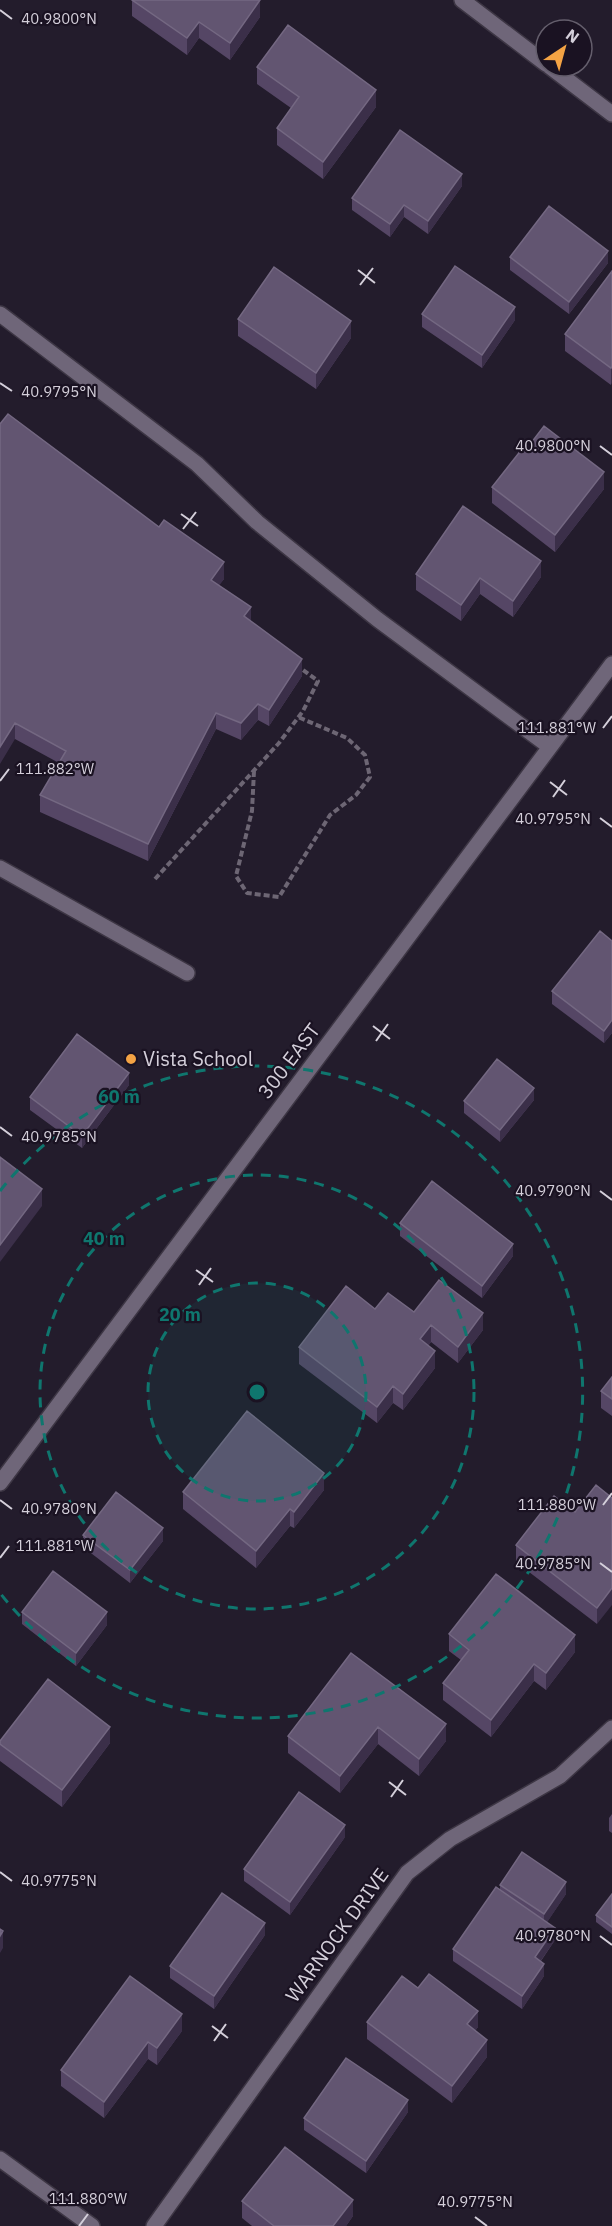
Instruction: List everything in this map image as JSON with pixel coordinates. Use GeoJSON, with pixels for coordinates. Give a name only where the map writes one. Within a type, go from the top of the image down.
{"type":"FeatureCollection","features":[{"type":"Feature","properties":{"kind":"street"},"geometry":{"type":"LineString","coordinates":[[462,0],[534,54]]}},
{"type":"Feature","properties":{"kind":"street"},"geometry":{"type":"LineString","coordinates":[[565,78],[612,114]]}},
{"type":"Feature","properties":{"kind":"street"},"geometry":{"type":"LineString","coordinates":[[0,314],[197,464],[257,522],[377,619],[550,747]]}},
{"type":"Feature","properties":{"kind":"street","name":"300 EAST"},"geometry":{"type":"LineString","coordinates":[[0,1484],[612,663]]}},
{"type":"Feature","properties":{"kind":"street"},"geometry":{"type":"LineString","coordinates":[[0,867],[187,972]]}},
{"type":"Feature","properties":{"kind":"street","name":"WARNOCK DRIVE"},"geometry":{"type":"LineString","coordinates":[[154,2226],[407,1873],[450,1839],[560,1776],[612,1728]]}},
{"type":"Feature","properties":{"kind":"street"},"geometry":{"type":"LineString","coordinates":[[0,2159],[92,2226]]}},
{"type":"Feature","properties":{"kind":"path"},"geometry":{"type":"LineString","coordinates":[[155,879],[279,743],[298,717],[318,681],[291,660]]}},
{"type":"Feature","properties":{"kind":"path"},"geometry":{"type":"LineString","coordinates":[[254,771],[252,811],[236,876],[247,893],[279,897],[330,815],[356,795],[370,777],[365,755],[347,738],[298,717]]}},
{"type":"Feature","properties":{"kind":"building"},"geometry":{"type":"Polygon","coordinates":[[[132,0],[260,0],[230,43],[199,22],[187,38],[132,0]]]}},
{"type":"Feature","properties":{"kind":"building"},"geometry":{"type":"Polygon","coordinates":[[[288,25],[376,90],[323,162],[277,128],[299,97],[257,67],[288,25]]]}},
{"type":"Feature","properties":{"kind":"building"},"geometry":{"type":"Polygon","coordinates":[[[400,130],[462,174],[428,221],[404,205],[390,224],[352,198],[400,130]]]}},
{"type":"Feature","properties":{"kind":"building"},"geometry":{"type":"Polygon","coordinates":[[[549,206],[608,251],[569,302],[510,257],[549,206]]]}},
{"type":"Feature","properties":{"kind":"building"},"geometry":{"type":"Polygon","coordinates":[[[455,266],[515,307],[482,355],[422,314],[455,266]]]}},
{"type":"Feature","properties":{"kind":"building"},"geometry":{"type":"Polygon","coordinates":[[[274,267],[351,321],[316,373],[238,319],[274,267]]]}},
{"type":"Feature","properties":{"kind":"building"},"geometry":{"type":"Polygon","coordinates":[[[612,271],[612,366],[611,368],[565,334],[612,271]]]}},
{"type":"Feature","properties":{"kind":"building"},"geometry":{"type":"Polygon","coordinates":[[[8,414],[159,527],[164,520],[224,562],[211,580],[251,607],[244,616],[302,659],[269,710],[258,704],[241,723],[216,713],[148,844],[40,795],[66,751],[15,723],[0,747],[0,424],[8,414]]]}},
{"type":"Feature","properties":{"kind":"building"},"geometry":{"type":"Polygon","coordinates":[[[544,426],[604,472],[555,535],[492,487],[522,449],[525,451],[544,426]]]}},
{"type":"Feature","properties":{"kind":"building"},"geometry":{"type":"Polygon","coordinates":[[[463,506],[541,561],[513,601],[480,578],[461,605],[416,574],[463,506]]]}},
{"type":"Feature","properties":{"kind":"building"},"geometry":{"type":"Polygon","coordinates":[[[600,931],[612,941],[612,1020],[604,1031],[552,991],[600,931]]]}},
{"type":"Feature","properties":{"kind":"building"},"geometry":{"type":"Polygon","coordinates":[[[77,1034],[129,1073],[82,1136],[30,1097],[77,1034]]]}},
{"type":"Feature","properties":{"kind":"building"},"geometry":{"type":"Polygon","coordinates":[[[497,1059],[534,1088],[500,1130],[464,1101],[497,1059]]]}},
{"type":"Feature","properties":{"kind":"building"},"geometry":{"type":"Polygon","coordinates":[[[0,1157],[42,1189],[0,1245],[0,1157]]]}},
{"type":"Feature","properties":{"kind":"building"},"geometry":{"type":"Polygon","coordinates":[[[432,1181],[513,1244],[482,1286],[400,1223],[432,1181]]]}},
{"type":"Feature","properties":{"kind":"building"},"geometry":{"type":"Polygon","coordinates":[[[439,1280],[483,1313],[458,1347],[431,1325],[420,1339],[435,1351],[403,1394],[393,1386],[377,1407],[299,1347],[346,1286],[375,1309],[388,1293],[414,1312],[439,1280]]]}},
{"type":"Feature","properties":{"kind":"building"},"geometry":{"type":"Polygon","coordinates":[[[612,1377],[612,1399],[601,1391],[612,1377]]]}},
{"type":"Feature","properties":{"kind":"building"},"geometry":{"type":"Polygon","coordinates":[[[247,1411],[324,1473],[294,1512],[290,1509],[256,1551],[183,1492],[247,1411]]]}},
{"type":"Feature","properties":{"kind":"building"},"geometry":{"type":"Polygon","coordinates":[[[596,1485],[612,1498],[612,1588],[597,1608],[516,1545],[554,1496],[575,1512],[596,1485]]]}},
{"type":"Feature","properties":{"kind":"building"},"geometry":{"type":"Polygon","coordinates":[[[116,1492],[163,1528],[130,1570],[83,1535],[116,1492]]]}},
{"type":"Feature","properties":{"kind":"building"},"geometry":{"type":"Polygon","coordinates":[[[53,1571],[107,1612],[76,1653],[22,1612],[53,1571]]]}},
{"type":"Feature","properties":{"kind":"building"},"geometry":{"type":"Polygon","coordinates":[[[496,1574],[575,1635],[546,1673],[534,1664],[491,1720],[443,1683],[469,1650],[449,1634],[496,1574]]]}},
{"type":"Feature","properties":{"kind":"building"},"geometry":{"type":"Polygon","coordinates":[[[351,1653],[446,1724],[419,1759],[378,1727],[340,1776],[288,1736],[351,1653]]]}},
{"type":"Feature","properties":{"kind":"building"},"geometry":{"type":"Polygon","coordinates":[[[48,1679],[110,1727],[62,1790],[0,1744],[48,1679]]]}},
{"type":"Feature","properties":{"kind":"building"},"geometry":{"type":"Polygon","coordinates":[[[299,1792],[345,1825],[290,1902],[244,1869],[299,1792]]]}},
{"type":"Feature","properties":{"kind":"building"},"geometry":{"type":"Polygon","coordinates":[[[522,1852],[566,1882],[544,1914],[500,1885],[522,1852]]]}},
{"type":"Feature","properties":{"kind":"building"},"geometry":{"type":"Polygon","coordinates":[[[496,1887],[555,1928],[535,1957],[544,1964],[522,1996],[453,1949],[496,1887]]]}},
{"type":"Feature","properties":{"kind":"building"},"geometry":{"type":"Polygon","coordinates":[[[222,1893],[265,1923],[214,1996],[170,1966],[222,1893]]]}},
{"type":"Feature","properties":{"kind":"building"},"geometry":{"type":"Polygon","coordinates":[[[612,1894],[612,1927],[596,1915],[612,1894]]]}},
{"type":"Feature","properties":{"kind":"building"},"geometry":{"type":"Polygon","coordinates":[[[429,1974],[478,2011],[467,2024],[487,2040],[452,2086],[367,2022],[402,1976],[418,1988],[429,1974]]]}},
{"type":"Feature","properties":{"kind":"building"},"geometry":{"type":"Polygon","coordinates":[[[130,1976],[182,2014],[157,2048],[148,2042],[104,2102],[61,2070],[130,1976]]]}},
{"type":"Feature","properties":{"kind":"building"},"geometry":{"type":"Polygon","coordinates":[[[346,2058],[408,2100],[366,2161],[304,2118],[346,2058]]]}},
{"type":"Feature","properties":{"kind":"building"},"geometry":{"type":"Polygon","coordinates":[[[285,2147],[353,2200],[333,2226],[274,2226],[242,2201],[285,2147]]]}},
{"type":"Feature","properties":{"kind":"place","name":"Vista School"},"geometry":{"type":"Point","coordinates":[131,1059]}}]}
